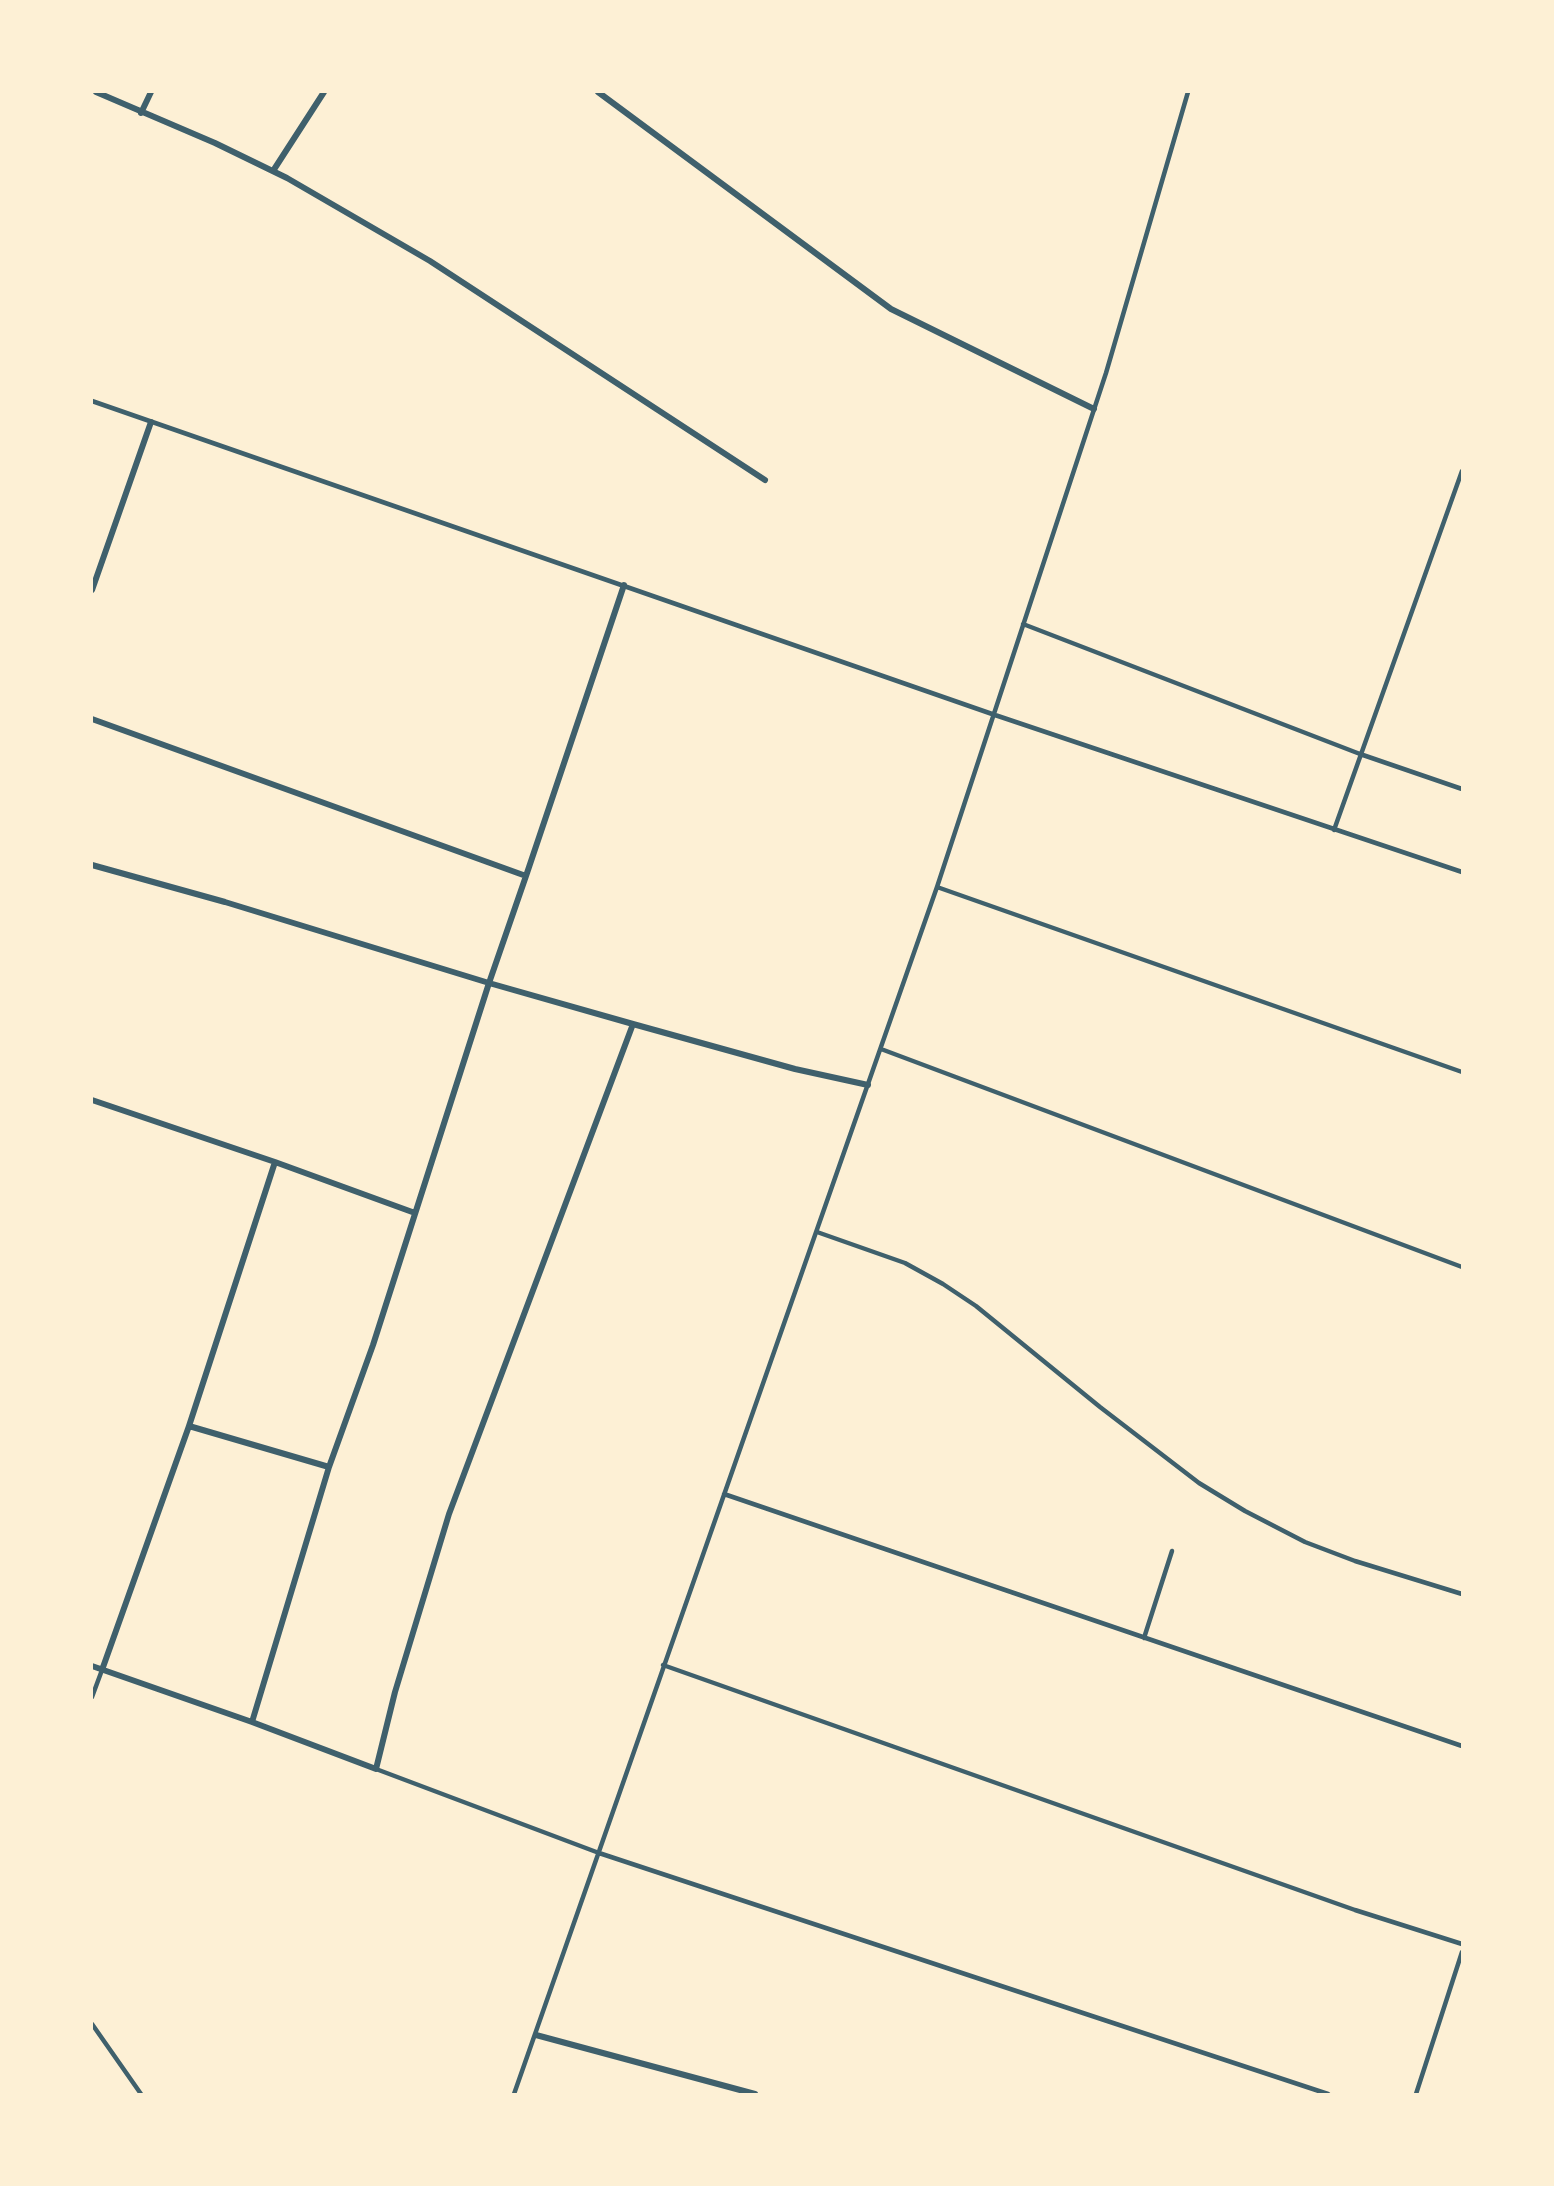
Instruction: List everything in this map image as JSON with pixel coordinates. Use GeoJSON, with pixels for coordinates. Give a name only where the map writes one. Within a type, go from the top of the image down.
{"type":"FeatureCollection","features":[{"type":"Feature","properties":{"kind":"street"},"geometry":{"type":"LineString","coordinates":[[96,92],[215,143],[273,171],[430,261],[765,480]]}},
{"type":"Feature","properties":{"kind":"street"},"geometry":{"type":"LineString","coordinates":[[141,113],[151,92]]}},
{"type":"Feature","properties":{"kind":"street"},"geometry":{"type":"LineString","coordinates":[[273,171],[324,92]]}},
{"type":"Feature","properties":{"kind":"street"},"geometry":{"type":"LineString","coordinates":[[598,92],[891,309],[1094,409]]}},
{"type":"Feature","properties":{"kind":"street"},"geometry":{"type":"LineString","coordinates":[[92,590],[151,422]]}},
{"type":"Feature","properties":{"kind":"street"},"geometry":{"type":"LineString","coordinates":[[252,1722],[329,1467],[373,1345],[489,983],[624,585]]}},
{"type":"Feature","properties":{"kind":"street"},"geometry":{"type":"LineString","coordinates":[[92,719],[526,876]]}},
{"type":"Feature","properties":{"kind":"street"},"geometry":{"type":"LineString","coordinates":[[92,865],[225,902],[489,983],[633,1024],[795,1069],[868,1085]]}},
{"type":"Feature","properties":{"kind":"street"},"geometry":{"type":"LineString","coordinates":[[92,1666],[376,1768],[401,1671],[449,1514],[633,1024]]}},
{"type":"Feature","properties":{"kind":"street"},"geometry":{"type":"LineString","coordinates":[[92,1100],[275,1162],[415,1213]]}},
{"type":"Feature","properties":{"kind":"street"},"geometry":{"type":"LineString","coordinates":[[102,1670],[189,1426],[275,1162]]}},
{"type":"Feature","properties":{"kind":"street"},"geometry":{"type":"LineString","coordinates":[[189,1426],[329,1467]]}},
{"type":"Feature","properties":{"kind":"street"},"geometry":{"type":"LineString","coordinates":[[536,2035],[755,2094]]}},
{"type":"Feature","properties":{"kind":"lane"},"geometry":{"type":"LineString","coordinates":[[514,2094],[817,1232],[995,715],[1094,409],[1188,92]]}},
{"type":"Feature","properties":{"kind":"lane"},"geometry":{"type":"LineString","coordinates":[[92,402],[995,715],[1462,872]]}},
{"type":"Feature","properties":{"kind":"lane"},"geometry":{"type":"LineString","coordinates":[[1334,830],[1462,471]]}},
{"type":"Feature","properties":{"kind":"lane"},"geometry":{"type":"LineString","coordinates":[[1023,624],[1360,754],[1462,789]]}},
{"type":"Feature","properties":{"kind":"lane"},"geometry":{"type":"LineString","coordinates":[[937,887],[1462,1072]]}},
{"type":"Feature","properties":{"kind":"lane"},"geometry":{"type":"LineString","coordinates":[[880,1049],[1462,1267]]}},
{"type":"Feature","properties":{"kind":"lane"},"geometry":{"type":"LineString","coordinates":[[817,1232],[905,1263],[943,1284],[976,1306],[1100,1407],[1199,1483],[1245,1512],[1305,1542],[1335,1554],[1462,1594]]}},
{"type":"Feature","properties":{"kind":"lane"},"geometry":{"type":"LineString","coordinates":[[724,1494],[1462,1746]]}},
{"type":"Feature","properties":{"kind":"lane"},"geometry":{"type":"LineString","coordinates":[[1144,1638],[1172,1551]]}},
{"type":"Feature","properties":{"kind":"lane"},"geometry":{"type":"LineString","coordinates":[[663,1665],[1355,1910],[1462,1944]]}},
{"type":"Feature","properties":{"kind":"lane"},"geometry":{"type":"LineString","coordinates":[[92,1697],[102,1670]]}},
{"type":"Feature","properties":{"kind":"lane"},"geometry":{"type":"LineString","coordinates":[[376,1768],[599,1853],[1328,2094]]}},
{"type":"Feature","properties":{"kind":"lane"},"geometry":{"type":"LineString","coordinates":[[1416,2094],[1462,1952]]}},
{"type":"Feature","properties":{"kind":"lane"},"geometry":{"type":"LineString","coordinates":[[92,2024],[141,2094]]}}]}
